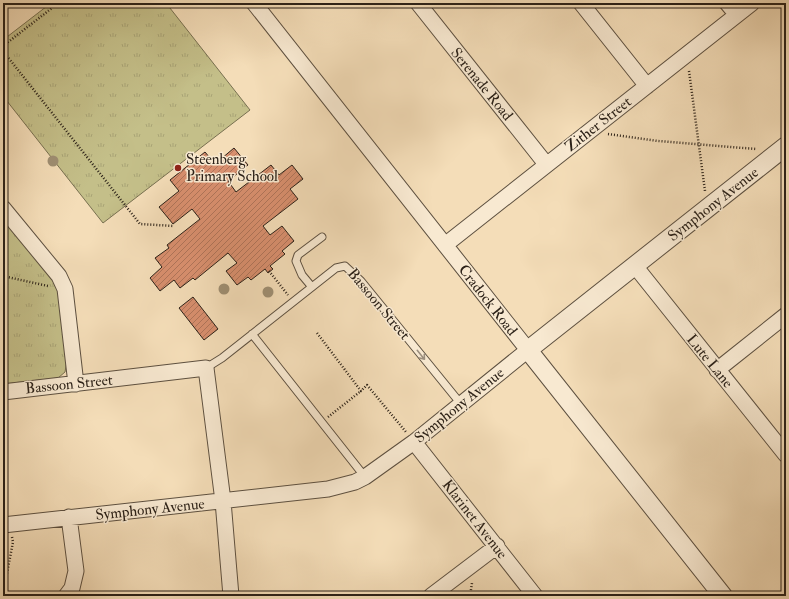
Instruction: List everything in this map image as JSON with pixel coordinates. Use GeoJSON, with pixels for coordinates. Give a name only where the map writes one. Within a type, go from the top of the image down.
{"type":"FeatureCollection","features":[{"type":"Feature","properties":{"kind":"street","name":"Cradock Road"},"geometry":{"type":"LineString","coordinates":[[254,3],[721,595]]}},
{"type":"Feature","properties":{"kind":"street","name":"Serenade Road"},"geometry":{"type":"LineString","coordinates":[[418,3],[546,164]]}},
{"type":"Feature","properties":{"kind":"street"},"geometry":{"type":"LineString","coordinates":[[581,3],[647,86]]}},
{"type":"Feature","properties":{"kind":"street"},"geometry":{"type":"LineString","coordinates":[[727,3],[737,15]]}},
{"type":"Feature","properties":{"kind":"street","name":"Zither Street"},"geometry":{"type":"LineString","coordinates":[[445,245],[752,3]]}},
{"type":"Feature","properties":{"kind":"street","name":"Symphony Avenue"},"geometry":{"type":"LineString","coordinates":[[6,524],[328,489],[355,482],[365,477],[414,442],[786,146]]}},
{"type":"Feature","properties":{"kind":"street"},"geometry":{"type":"LineString","coordinates":[[3,208],[59,276],[65,289],[76,384]]}},
{"type":"Feature","properties":{"kind":"street","name":"Lute Lane"},"geometry":{"type":"LineString","coordinates":[[635,266],[786,455]]}},
{"type":"Feature","properties":{"kind":"street"},"geometry":{"type":"LineString","coordinates":[[717,370],[786,315]]}},
{"type":"Feature","properties":{"kind":"street"},"geometry":{"type":"LineString","coordinates":[[206,368],[223,500],[231,596]]}},
{"type":"Feature","properties":{"kind":"street","name":"Bassoon Street"},"geometry":{"type":"LineString","coordinates":[[3,392],[206,368]]}},
{"type":"Feature","properties":{"kind":"street","name":"Klarinet Avenue"},"geometry":{"type":"LineString","coordinates":[[414,442],[535,596]]}},
{"type":"Feature","properties":{"kind":"street"},"geometry":{"type":"LineString","coordinates":[[66,596],[72,588],[76,571],[70,518]]}},
{"type":"Feature","properties":{"kind":"street"},"geometry":{"type":"LineString","coordinates":[[431,596],[496,546]]}},
{"type":"Feature","properties":{"kind":"lane"},"geometry":{"type":"LineString","coordinates":[[312,287],[302,275],[296,261],[298,255],[322,237]]}},
{"type":"Feature","properties":{"kind":"lane","name":"Bassoon Street"},"geometry":{"type":"LineString","coordinates":[[206,368],[218,361],[336,268],[345,266],[354,272],[460,404]]}},
{"type":"Feature","properties":{"kind":"lane"},"geometry":{"type":"LineString","coordinates":[[252,334],[365,477]]}},
{"type":"Feature","properties":{"kind":"path"},"geometry":{"type":"LineString","coordinates":[[3,46],[52,8],[47,3]]}},
{"type":"Feature","properties":{"kind":"path"},"geometry":{"type":"LineString","coordinates":[[3,51],[140,224],[174,226]]}},
{"type":"Feature","properties":{"kind":"path"},"geometry":{"type":"LineString","coordinates":[[686,55],[706,191]]}},
{"type":"Feature","properties":{"kind":"path"},"geometry":{"type":"LineString","coordinates":[[597,125],[606,134],[758,149]]}},
{"type":"Feature","properties":{"kind":"path"},"geometry":{"type":"LineString","coordinates":[[269,271],[293,301]]}},
{"type":"Feature","properties":{"kind":"path"},"geometry":{"type":"LineString","coordinates":[[3,276],[65,289]]}},
{"type":"Feature","properties":{"kind":"path"},"geometry":{"type":"LineString","coordinates":[[317,334],[361,391]]}},
{"type":"Feature","properties":{"kind":"path"},"geometry":{"type":"LineString","coordinates":[[322,422],[367,385],[414,442]]}},
{"type":"Feature","properties":{"kind":"path"},"geometry":{"type":"LineString","coordinates":[[3,594],[13,542],[6,524]]}},
{"type":"Feature","properties":{"kind":"green space"},"geometry":{"type":"Polygon","coordinates":[[[51,3],[166,3],[250,110],[103,223],[3,96],[3,40],[51,3]]]}},
{"type":"Feature","properties":{"kind":"green space"},"geometry":{"type":"Polygon","coordinates":[[[3,218],[53,281],[58,291],[67,360],[65,372],[58,378],[3,384],[3,218]]]}},
{"type":"Feature","properties":{"kind":"building"},"geometry":{"type":"Polygon","coordinates":[[[234,148],[248,165],[228,181],[236,192],[271,165],[279,175],[292,165],[303,179],[290,189],[298,199],[263,226],[270,235],[282,226],[294,241],[282,251],[285,254],[270,266],[273,269],[268,273],[265,269],[251,280],[248,277],[237,285],[226,271],[237,263],[228,253],[195,280],[193,278],[180,288],[174,280],[160,291],[150,278],[162,267],[155,258],[169,248],[167,245],[200,219],[192,209],[173,224],[159,207],[179,191],[170,180],[205,152],[215,164],[234,148]]]}},
{"type":"Feature","properties":{"kind":"building"},"geometry":{"type":"Polygon","coordinates":[[[193,297],[218,329],[204,340],[179,308],[193,297]]]}},
{"type":"Feature","properties":{"kind":"place","name":"Steenberg Primary School"},"geometry":{"type":"Point","coordinates":[178,168]}}]}
